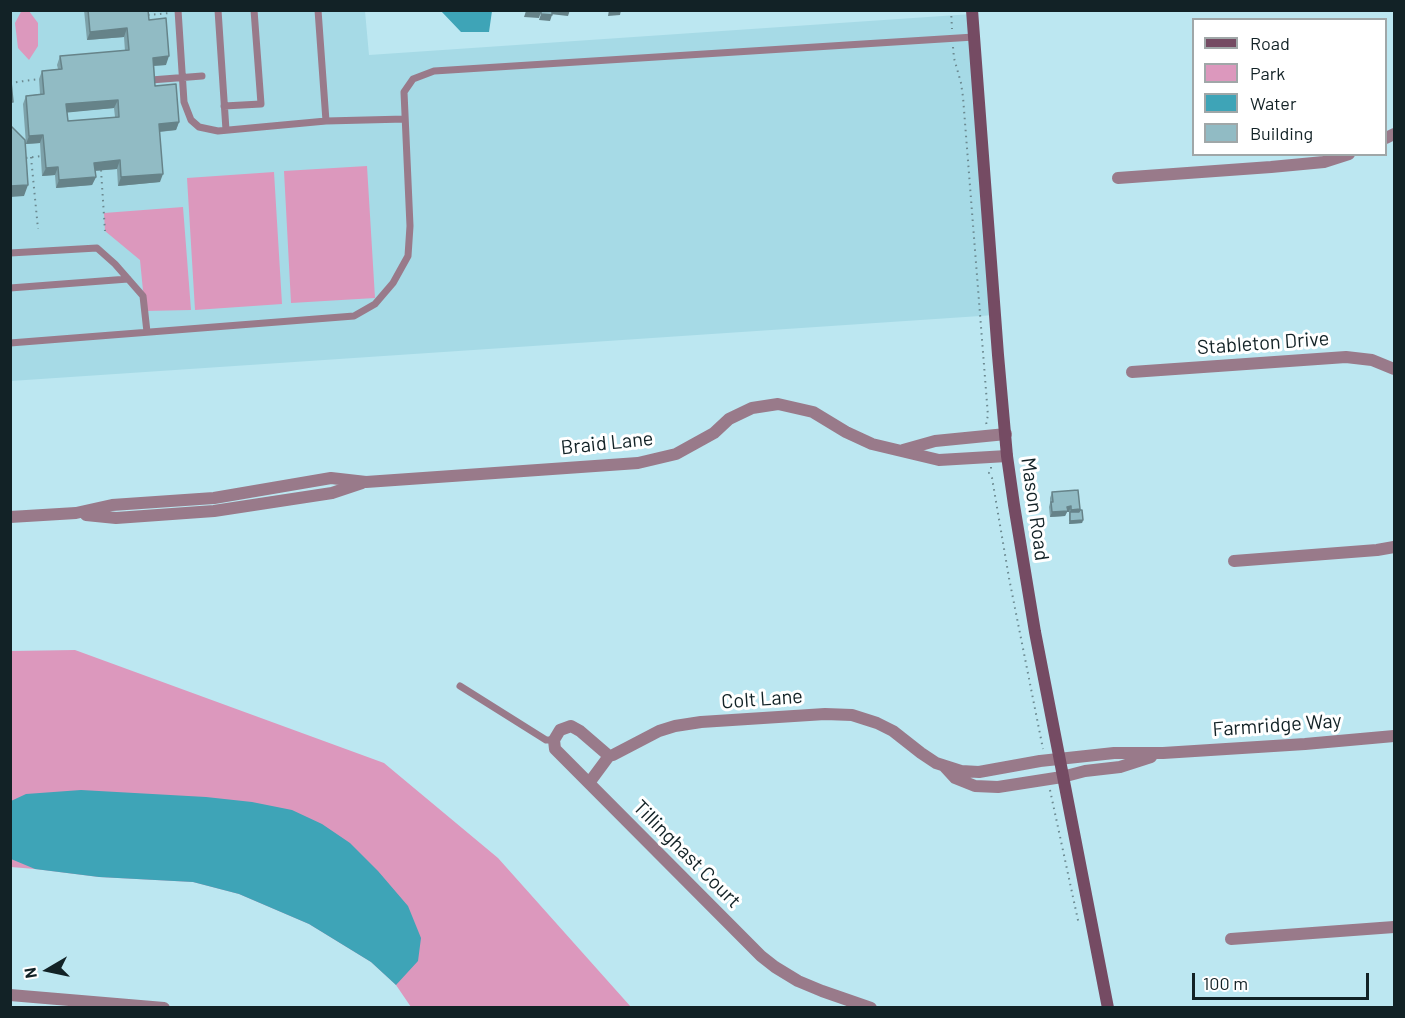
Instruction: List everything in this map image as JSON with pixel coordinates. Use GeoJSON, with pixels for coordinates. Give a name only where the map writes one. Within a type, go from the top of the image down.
{"type":"FeatureCollection","features":[{"type":"Feature","properties":{"kind":"main road","name":"Mason Road"},"geometry":{"type":"LineString","coordinates":[[972,10],[1007,456],[1033,621],[1108,1008]]}},
{"type":"Feature","properties":{"kind":"street"},"geometry":{"type":"LineString","coordinates":[[1118,178],[1324,162],[1343,156]]}},
{"type":"Feature","properties":{"kind":"street","name":"Stableton Drive"},"geometry":{"type":"LineString","coordinates":[[1132,372],[1346,357],[1372,360],[1395,369]]}},
{"type":"Feature","properties":{"kind":"street","name":"Braid Lane"},"geometry":{"type":"LineString","coordinates":[[10,517],[76,513],[112,505],[214,498],[331,478],[366,482],[638,463],[676,454],[714,433],[729,419],[752,408],[778,404],[813,412],[846,432],[872,444],[939,460],[1007,456]]}},
{"type":"Feature","properties":{"kind":"street","name":"Braid Lane"},"geometry":{"type":"LineString","coordinates":[[902,451],[935,441],[1006,434]]}},
{"type":"Feature","properties":{"kind":"street","name":"Braid Lane"},"geometry":{"type":"LineString","coordinates":[[76,513],[116,518],[214,511],[332,493],[366,482]]}},
{"type":"Feature","properties":{"kind":"street"},"geometry":{"type":"LineString","coordinates":[[1234,561],[1395,548]]}},
{"type":"Feature","properties":{"kind":"street","name":"Colt Lane"},"geometry":{"type":"LineString","coordinates":[[589,783],[609,756],[658,731],[675,726],[701,722],[834,714],[860,718],[885,727],[928,758],[961,771],[979,772],[1022,763],[1059,759]]}},
{"type":"Feature","properties":{"kind":"street"},"geometry":{"type":"LineString","coordinates":[[554,740],[560,730],[570,726],[580,731],[609,756]]}},
{"type":"Feature","properties":{"kind":"street","name":"Farmridge Way"},"geometry":{"type":"LineString","coordinates":[[1059,759],[1114,753],[1163,753],[1395,736]]}},
{"type":"Feature","properties":{"kind":"street","name":"Tillinghast Court"},"geometry":{"type":"LineString","coordinates":[[554,740],[555,749],[734,930],[775,967],[806,985],[872,1008]]}},
{"type":"Feature","properties":{"kind":"street","name":"Farmridge Way"},"geometry":{"type":"LineString","coordinates":[[1062,777],[1085,771],[1120,767],[1163,753]]}},
{"type":"Feature","properties":{"kind":"street","name":"Colt Lane"},"geometry":{"type":"LineString","coordinates":[[944,766],[955,778],[975,786],[998,787],[1062,777]]}},
{"type":"Feature","properties":{"kind":"street"},"geometry":{"type":"LineString","coordinates":[[1231,939],[1395,927]]}},
{"type":"Feature","properties":{"kind":"street"},"geometry":{"type":"LineString","coordinates":[[10,995],[164,1008]]}},
{"type":"Feature","properties":{"kind":"lane"},"geometry":{"type":"LineString","coordinates":[[218,10],[226,130]]}},
{"type":"Feature","properties":{"kind":"lane"},"geometry":{"type":"LineString","coordinates":[[224,106],[261,104],[254,10]]}},
{"type":"Feature","properties":{"kind":"lane"},"geometry":{"type":"LineString","coordinates":[[318,10],[326,121]]}},
{"type":"Feature","properties":{"kind":"lane"},"geometry":{"type":"LineString","coordinates":[[178,12],[184,102],[191,120],[199,127],[218,131],[326,121],[405,119]]}},
{"type":"Feature","properties":{"kind":"lane"},"geometry":{"type":"LineString","coordinates":[[10,343],[354,316],[375,304],[393,283],[408,256],[410,226],[404,92],[413,79],[434,71],[974,38]]}},
{"type":"Feature","properties":{"kind":"lane"},"geometry":{"type":"LineString","coordinates":[[151,80],[202,76]]}},
{"type":"Feature","properties":{"kind":"lane"},"geometry":{"type":"LineString","coordinates":[[10,254],[97,248],[115,264],[143,296],[147,332]]}},
{"type":"Feature","properties":{"kind":"lane"},"geometry":{"type":"LineString","coordinates":[[10,288],[128,279]]}},
{"type":"Feature","properties":{"kind":"lane"},"geometry":{"type":"LineString","coordinates":[[214,498],[214,511]]}},
{"type":"Feature","properties":{"kind":"lane"},"geometry":{"type":"LineString","coordinates":[[460,686],[546,740],[554,740]]}},
{"type":"Feature","properties":{"kind":"path"},"geometry":{"type":"LineString","coordinates":[[951,10],[952,20]]}},
{"type":"Feature","properties":{"kind":"path"},"geometry":{"type":"LineString","coordinates":[[144,15],[178,12]]}},
{"type":"Feature","properties":{"kind":"path"},"geometry":{"type":"LineString","coordinates":[[954,58],[963,97],[987,424]]}},
{"type":"Feature","properties":{"kind":"path"},"geometry":{"type":"LineString","coordinates":[[10,83],[39,79]]}},
{"type":"Feature","properties":{"kind":"path"},"geometry":{"type":"LineString","coordinates":[[22,158],[41,156]]}},
{"type":"Feature","properties":{"kind":"path"},"geometry":{"type":"LineString","coordinates":[[32,157],[38,229]]}},
{"type":"Feature","properties":{"kind":"path"},"geometry":{"type":"LineString","coordinates":[[101,170],[105,231]]}},
{"type":"Feature","properties":{"kind":"path"},"geometry":{"type":"LineString","coordinates":[[991,471],[989,473],[992,478],[1006,567],[1042,745]]}},
{"type":"Feature","properties":{"kind":"path"},"geometry":{"type":"LineString","coordinates":[[1049,789],[1079,927]]}},
{"type":"Feature","properties":{"kind":"shaded area"},"geometry":{"type":"Polygon","coordinates":[[[11,11],[365,11],[369,55],[972,14],[995,315],[11,381],[11,11]]]}},
{"type":"Feature","properties":{"kind":"green space"},"geometry":{"type":"Polygon","coordinates":[[[22,10],[29,11],[38,23],[38,46],[29,60],[18,48],[15,23],[22,10]]]}},
{"type":"Feature","properties":{"kind":"green space"},"geometry":{"type":"Polygon","coordinates":[[[367,166],[375,298],[291,303],[284,171],[367,166]]]}},
{"type":"Feature","properties":{"kind":"green space"},"geometry":{"type":"Polygon","coordinates":[[[274,172],[282,304],[195,310],[187,178],[274,172]]]}},
{"type":"Feature","properties":{"kind":"green space"},"geometry":{"type":"Polygon","coordinates":[[[183,207],[191,310],[145,311],[140,260],[105,231],[104,213],[183,207]]]}},
{"type":"Feature","properties":{"kind":"green space"},"geometry":{"type":"Polygon","coordinates":[[[75,650],[384,763],[498,858],[631,1007],[411,1007],[396,985],[371,962],[309,924],[239,894],[193,882],[99,877],[11,867],[10,651],[75,650]]]}},
{"type":"Feature","properties":{"kind":"water"},"geometry":{"type":"Polygon","coordinates":[[[441,11],[492,11],[489,32],[461,32],[441,11]]]}},
{"type":"Feature","properties":{"kind":"water"},"geometry":{"type":"Polygon","coordinates":[[[81,790],[252,802],[292,810],[322,824],[350,843],[408,906],[421,938],[418,961],[396,985],[371,962],[309,924],[239,894],[193,882],[99,877],[35,869],[11,859],[11,801],[26,794],[81,790]]]}},
{"type":"Feature","properties":{"kind":"building"},"geometry":{"type":"Polygon","coordinates":[[[88,10],[148,10],[149,20],[166,18],[169,56],[153,58],[155,86],[176,84],[179,122],[159,124],[163,174],[121,177],[120,160],[94,163],[96,177],[59,180],[58,167],[46,168],[43,135],[29,136],[26,96],[44,94],[42,71],[62,69],[60,56],[129,50],[127,28],[90,32],[88,10]],[[118,100],[66,104],[68,121],[119,117],[118,100]]]}},
{"type":"Feature","properties":{"kind":"building"},"geometry":{"type":"Polygon","coordinates":[[[526,10],[552,10],[552,15],[541,14],[541,12],[526,10]]]}},
{"type":"Feature","properties":{"kind":"building"},"geometry":{"type":"Polygon","coordinates":[[[10,71],[13,102],[10,102],[10,71]]]}},
{"type":"Feature","properties":{"kind":"building"},"geometry":{"type":"Polygon","coordinates":[[[10,125],[25,140],[28,185],[10,186],[10,125]]]}},
{"type":"Feature","properties":{"kind":"building"},"geometry":{"type":"Polygon","coordinates":[[[1078,490],[1080,509],[1071,510],[1071,506],[1067,507],[1068,511],[1052,512],[1052,492],[1078,490]]]}},
{"type":"Feature","properties":{"kind":"building"},"geometry":{"type":"Polygon","coordinates":[[[1082,510],[1083,520],[1070,521],[1070,512],[1082,510]]]}}]}
